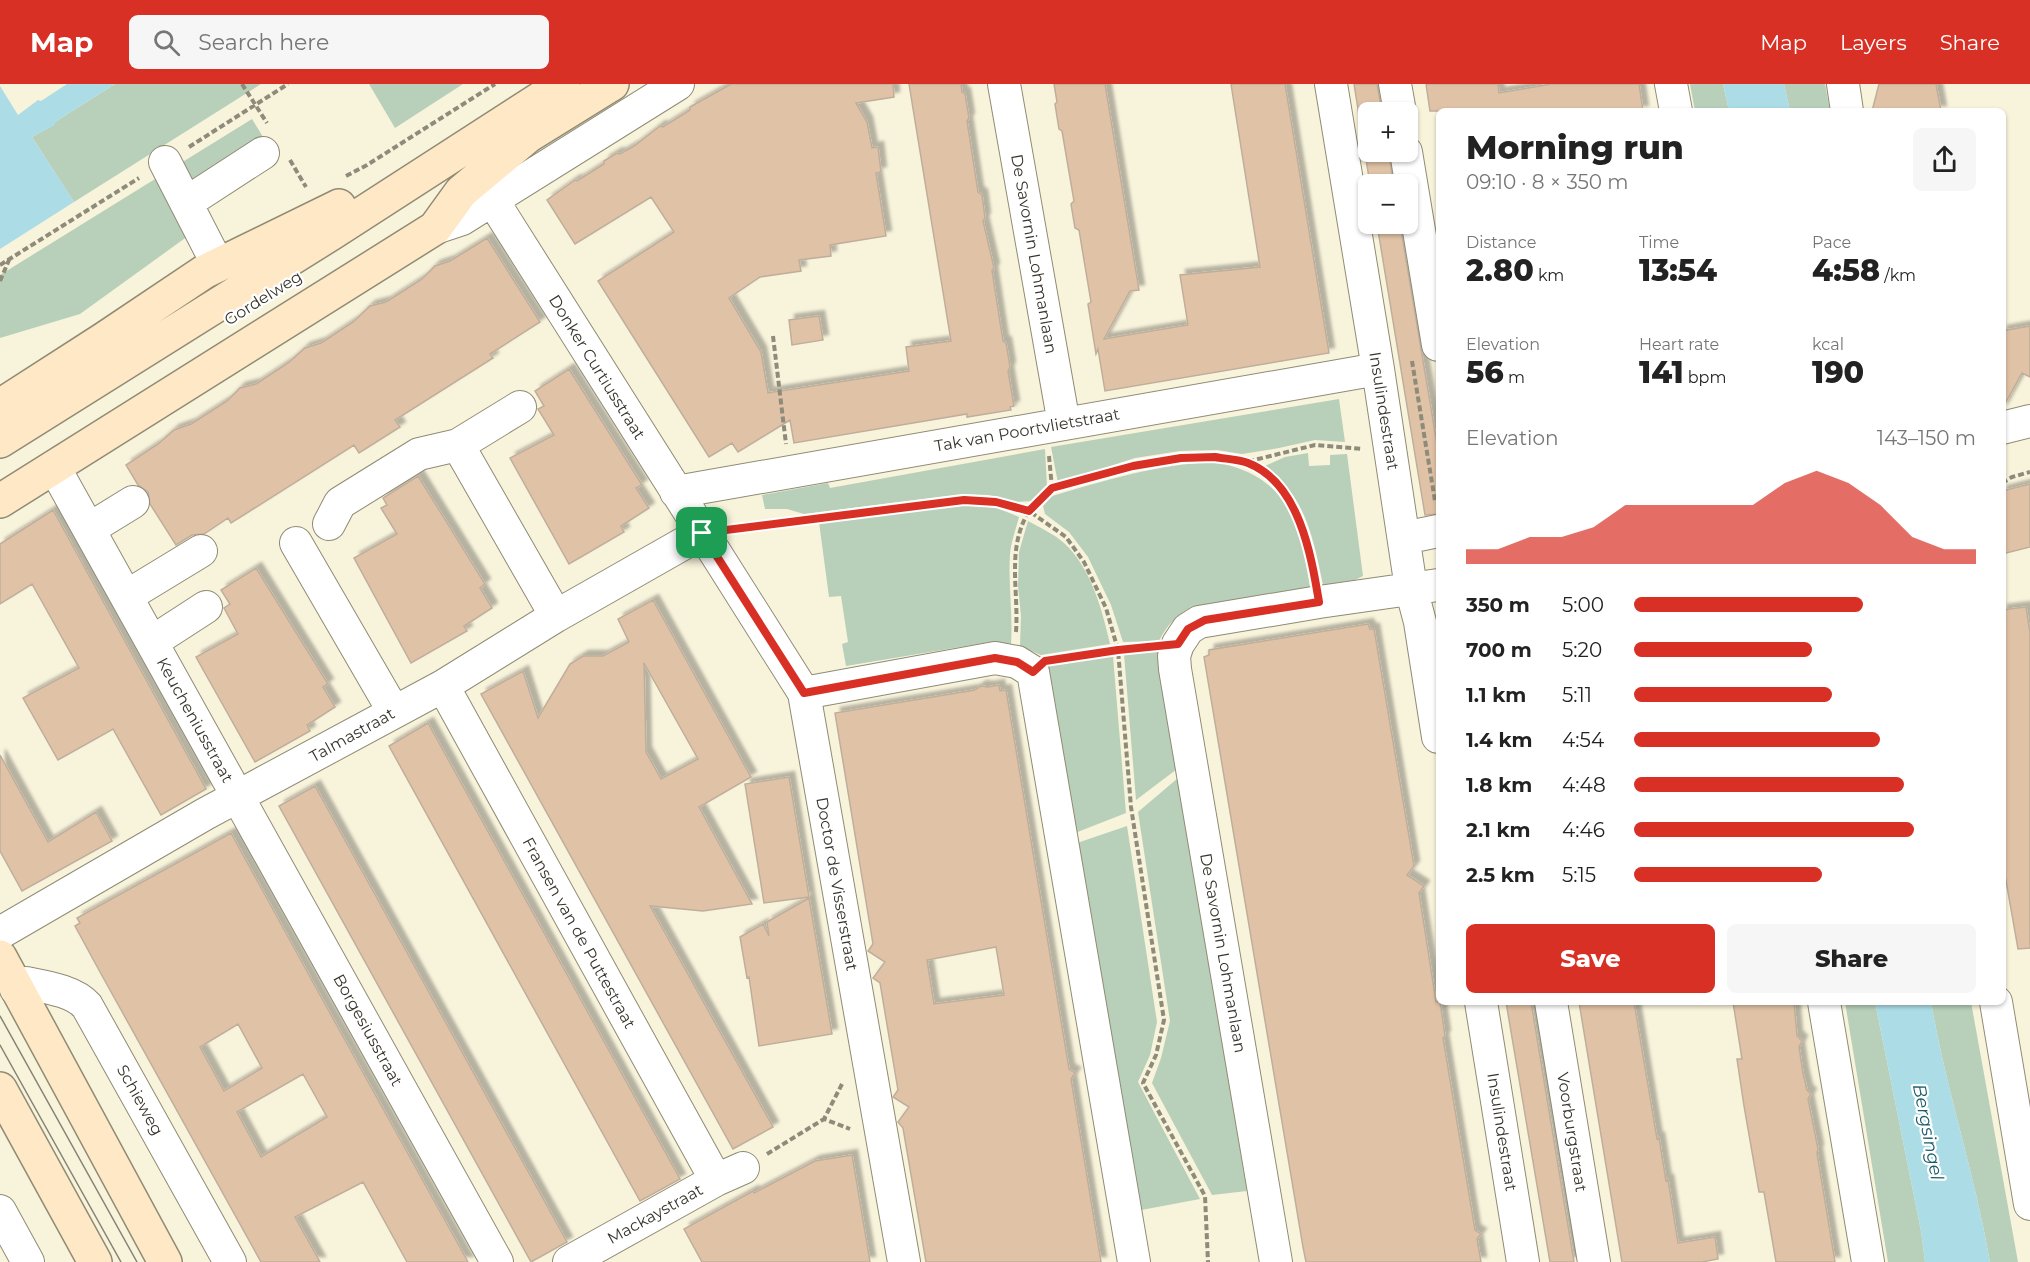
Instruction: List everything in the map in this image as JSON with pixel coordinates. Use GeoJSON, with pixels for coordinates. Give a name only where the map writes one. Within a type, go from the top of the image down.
{"type":"FeatureCollection","features":[{"type":"Feature","properties":{"kind":"main road","name":"Gordelweg"},"geometry":{"type":"LineString","coordinates":[[0,441],[563,84]]}},
{"type":"Feature","properties":{"kind":"main road","name":"Gordelweg"},"geometry":{"type":"LineString","coordinates":[[0,501],[435,228],[466,187],[528,136],[612,84]]}},
{"type":"Feature","properties":{"kind":"main road","name":"Gordelweg"},"geometry":{"type":"LineString","coordinates":[[0,463],[505,143],[528,136]]}},
{"type":"Feature","properties":{"kind":"main road"},"geometry":{"type":"LineString","coordinates":[[0,406],[186,283],[218,265],[367,191],[391,194]]}},
{"type":"Feature","properties":{"kind":"main road"},"geometry":{"type":"LineString","coordinates":[[0,957],[165,1262]]}},
{"type":"Feature","properties":{"kind":"main road"},"geometry":{"type":"LineString","coordinates":[[0,1089],[95,1262]]}},
{"type":"Feature","properties":{"kind":"street","name":"Gordelweg"},"geometry":{"type":"LineString","coordinates":[[435,228],[462,219],[493,201],[678,84]]}},
{"type":"Feature","properties":{"kind":"street","name":"De Savornin Lohmanlaan"},"geometry":{"type":"LineString","coordinates":[[1004,84],[1064,424]]}},
{"type":"Feature","properties":{"kind":"street","name":"Insulindestraat"},"geometry":{"type":"LineString","coordinates":[[1331,84],[1404,538],[1425,587],[1420,622],[1436,724]]}},
{"type":"Feature","properties":{"kind":"street"},"geometry":{"type":"LineString","coordinates":[[1395,84],[1398,102]]}},
{"type":"Feature","properties":{"kind":"street"},"geometry":{"type":"LineString","coordinates":[[1671,84],[1675,108]]}},
{"type":"Feature","properties":{"kind":"street"},"geometry":{"type":"LineString","coordinates":[[1843,84],[1847,108]]}},
{"type":"Feature","properties":{"kind":"street"},"geometry":{"type":"LineString","coordinates":[[186,203],[276,156]]}},
{"type":"Feature","properties":{"kind":"street"},"geometry":{"type":"LineString","coordinates":[[165,162],[218,265]]}},
{"type":"Feature","properties":{"kind":"street"},"geometry":{"type":"LineString","coordinates":[[1407,162],[1425,348]]}},
{"type":"Feature","properties":{"kind":"street","name":"Donker Curtiusstraat"},"geometry":{"type":"LineString","coordinates":[[493,201],[702,533]]}},
{"type":"Feature","properties":{"kind":"street","name":"Tak van Poortvlietstraat"},"geometry":{"type":"LineString","coordinates":[[676,492],[1378,369]]}},
{"type":"Feature","properties":{"kind":"street"},"geometry":{"type":"LineString","coordinates":[[329,524],[340,503],[419,454],[458,445],[520,407]]}},
{"type":"Feature","properties":{"kind":"street"},"geometry":{"type":"LineString","coordinates":[[2006,427],[2030,421]]}},
{"type":"Feature","properties":{"kind":"street"},"geometry":{"type":"LineString","coordinates":[[458,445],[556,616]]}},
{"type":"Feature","properties":{"kind":"street","name":"Keucheniusstraat"},"geometry":{"type":"LineString","coordinates":[[54,467],[238,798]]}},
{"type":"Feature","properties":{"kind":"street"},"geometry":{"type":"LineString","coordinates":[[89,529],[133,502]]}},
{"type":"Feature","properties":{"kind":"street"},"geometry":{"type":"LineString","coordinates":[[1404,538],[1436,523]]}},
{"type":"Feature","properties":{"kind":"street","name":"Talmastraat"},"geometry":{"type":"LineString","coordinates":[[8,928],[195,820],[443,686],[556,616],[702,533]]}},
{"type":"Feature","properties":{"kind":"street","name":"Doctor de Visserstraat"},"geometry":{"type":"LineString","coordinates":[[702,533],[804,693],[903,1262]]}},
{"type":"Feature","properties":{"kind":"street"},"geometry":{"type":"LineString","coordinates":[[296,543],[394,712]]}},
{"type":"Feature","properties":{"kind":"street"},"geometry":{"type":"LineString","coordinates":[[126,596],[201,551]]}},
{"type":"Feature","properties":{"kind":"street"},"geometry":{"type":"LineString","coordinates":[[1178,644],[1188,629],[1205,620],[1425,587]]}},
{"type":"Feature","properties":{"kind":"street","name":"Keucheniusstraat"},"geometry":{"type":"LineString","coordinates":[[152,642],[206,608]]}},
{"type":"Feature","properties":{"kind":"street","name":"De Savornin Lohmanlaan"},"geometry":{"type":"LineString","coordinates":[[1178,644],[1174,656],[1175,669],[1276,1262]]}},
{"type":"Feature","properties":{"kind":"street"},"geometry":{"type":"LineString","coordinates":[[804,693],[995,658],[1023,667],[1134,1262]]}},
{"type":"Feature","properties":{"kind":"street","name":"Fransen van de Puttestraat"},"geometry":{"type":"LineString","coordinates":[[443,686],[729,1174]]}},
{"type":"Feature","properties":{"kind":"street","name":"Borgesiusstraat"},"geometry":{"type":"LineString","coordinates":[[238,798],[497,1262]]}},
{"type":"Feature","properties":{"kind":"street","name":"Schieweg"},"geometry":{"type":"LineString","coordinates":[[16,989],[26,983],[38,985],[74,996],[87,1006],[230,1262]]}},
{"type":"Feature","properties":{"kind":"street","name":"Insulindestraat"},"geometry":{"type":"LineString","coordinates":[[1481,1005],[1523,1262]]}},
{"type":"Feature","properties":{"kind":"street","name":"Voorburgstraat"},"geometry":{"type":"LineString","coordinates":[[1551,1005],[1594,1262]]}},
{"type":"Feature","properties":{"kind":"street"},"geometry":{"type":"LineString","coordinates":[[1825,1005],[1868,1262]]}},
{"type":"Feature","properties":{"kind":"street"},"geometry":{"type":"LineString","coordinates":[[1997,1005],[2030,1203]]}},
{"type":"Feature","properties":{"kind":"street","name":"Mackaystraat"},"geometry":{"type":"LineString","coordinates":[[569,1262],[729,1174]]}},
{"type":"Feature","properties":{"kind":"street"},"geometry":{"type":"LineString","coordinates":[[0,1211],[28,1262]]}},
{"type":"Feature","properties":{"kind":"path"},"geometry":{"type":"LineString","coordinates":[[276,156],[310,194]]}},
{"type":"Feature","properties":{"kind":"path"},"geometry":{"type":"LineString","coordinates":[[0,281],[9,259]]}},
{"type":"Feature","properties":{"kind":"path"},"geometry":{"type":"LineString","coordinates":[[773,336],[789,472]]}},
{"type":"Feature","properties":{"kind":"path"},"geometry":{"type":"LineString","coordinates":[[1425,348],[1436,495]]}},
{"type":"Feature","properties":{"kind":"path"},"geometry":{"type":"LineString","coordinates":[[1246,462],[1315,445],[1389,452]]}},
{"type":"Feature","properties":{"kind":"path"},"geometry":{"type":"LineString","coordinates":[[1178,644],[1118,650],[1045,661],[1023,667],[1014,586],[1014,552],[1023,521],[1029,511],[1052,488],[1133,466],[1181,458],[1215,457],[1246,462],[1260,470],[1280,487],[1295,510],[1308,548],[1319,602]]}},
{"type":"Feature","properties":{"kind":"path"},"geometry":{"type":"LineString","coordinates":[[2006,481],[2030,472]]}},
{"type":"Feature","properties":{"kind":"path"},"geometry":{"type":"LineString","coordinates":[[702,533],[964,500],[996,502],[1029,511],[1066,537],[1084,562],[1106,608],[1118,650],[1131,807],[1164,1020],[1156,1054],[1143,1083],[1205,1196],[1208,1262]]}},
{"type":"Feature","properties":{"kind":"path"},"geometry":{"type":"LineString","coordinates":[[729,1174],[824,1119]]}},
{"type":"Feature","properties":{"kind":"green space"},"geometry":{"type":"Polygon","coordinates":[[[115,84],[261,84],[74,202],[32,137],[115,84]]]}},
{"type":"Feature","properties":{"kind":"green space"},"geometry":{"type":"Polygon","coordinates":[[[369,84],[463,84],[395,128],[369,84]]]}},
{"type":"Feature","properties":{"kind":"green space"},"geometry":{"type":"Polygon","coordinates":[[[1690,84],[1723,84],[1728,108],[1694,108],[1690,84]]]}},
{"type":"Feature","properties":{"kind":"green space"},"geometry":{"type":"Polygon","coordinates":[[[1784,84],[1825,84],[1829,108],[1789,108],[1784,84]]]}},
{"type":"Feature","properties":{"kind":"green space"},"geometry":{"type":"Polygon","coordinates":[[[252,119],[268,145],[171,206],[188,236],[80,314],[0,338],[0,275],[252,119]]]}},
{"type":"Feature","properties":{"kind":"green space"},"geometry":{"type":"Polygon","coordinates":[[[1339,399],[1345,442],[1315,440],[1242,454],[1217,450],[1180,451],[1135,458],[1058,483],[1051,447],[1339,399]]]}},
{"type":"Feature","properties":{"kind":"green space"},"geometry":{"type":"Polygon","coordinates":[[[1045,449],[1047,487],[1032,501],[1016,502],[988,495],[962,494],[804,514],[787,509],[765,509],[762,495],[828,483],[830,488],[1045,449]]]}},
{"type":"Feature","properties":{"kind":"green space"},"geometry":{"type":"Polygon","coordinates":[[[1308,453],[1309,466],[1330,465],[1330,455],[1347,454],[1363,576],[1355,580],[1323,585],[1310,532],[1300,507],[1285,485],[1265,466],[1285,457],[1308,453]]]}},
{"type":"Feature","properties":{"kind":"green space"},"geometry":{"type":"Polygon","coordinates":[[[1215,462],[1240,469],[1259,478],[1275,491],[1286,505],[1301,542],[1310,587],[1191,607],[1172,621],[1159,641],[1123,642],[1111,605],[1088,557],[1069,532],[1045,514],[1043,506],[1052,496],[1112,479],[1152,469],[1215,462]]]}},
{"type":"Feature","properties":{"kind":"green space"},"geometry":{"type":"Polygon","coordinates":[[[965,504],[997,508],[1019,517],[1010,554],[1011,644],[990,642],[846,666],[842,644],[848,642],[841,596],[829,597],[819,522],[965,504]]]}},
{"type":"Feature","properties":{"kind":"green space"},"geometry":{"type":"Polygon","coordinates":[[[1028,521],[1064,543],[1081,564],[1099,603],[1110,644],[1041,655],[1020,646],[1019,552],[1028,521]]]}},
{"type":"Feature","properties":{"kind":"green space"},"geometry":{"type":"Polygon","coordinates":[[[1160,650],[1177,769],[1136,800],[1124,654],[1160,650]]]}},
{"type":"Feature","properties":{"kind":"green space"},"geometry":{"type":"Polygon","coordinates":[[[1113,656],[1126,813],[1075,833],[1048,666],[1113,656]]]}},
{"type":"Feature","properties":{"kind":"green space"},"geometry":{"type":"Polygon","coordinates":[[[1178,778],[1247,1191],[1212,1195],[1152,1083],[1170,1021],[1138,812],[1178,778]]]}},
{"type":"Feature","properties":{"kind":"green space"},"geometry":{"type":"Polygon","coordinates":[[[1127,826],[1157,1022],[1150,1055],[1138,1082],[1200,1199],[1136,1211],[1077,843],[1127,826]]]}},
{"type":"Feature","properties":{"kind":"green space"},"geometry":{"type":"Polygon","coordinates":[[[1845,1005],[1876,1005],[1921,1231],[1925,1262],[1888,1262],[1845,1005]]]}},
{"type":"Feature","properties":{"kind":"green space"},"geometry":{"type":"Polygon","coordinates":[[[1932,1005],[1972,1005],[2018,1262],[1990,1262],[1977,1197],[1932,1005]]]}},
{"type":"Feature","properties":{"kind":"water"},"geometry":{"type":"Polygon","coordinates":[[[67,84],[115,84],[55,122],[55,125],[32,137],[74,202],[0,249],[0,86],[18,115],[38,100],[41,101],[67,84]]]}},
{"type":"Feature","properties":{"kind":"water"},"geometry":{"type":"Polygon","coordinates":[[[1723,84],[1784,84],[1789,108],[1728,108],[1723,84]]]}},
{"type":"Feature","properties":{"kind":"water","name":"Bergsingel"},"geometry":{"type":"Polygon","coordinates":[[[1876,1005],[1932,1005],[1990,1262],[1925,1262],[1921,1231],[1876,1005]]]}},
{"type":"Feature","properties":{"kind":"building"},"geometry":{"type":"Polygon","coordinates":[[[731,84],[893,84],[894,97],[856,103],[867,122],[872,148],[878,147],[881,172],[876,173],[886,236],[830,245],[831,256],[799,260],[801,271],[760,277],[729,298],[761,352],[768,393],[909,371],[906,347],[951,341],[909,84],[961,84],[969,118],[967,121],[978,192],[982,195],[985,218],[983,221],[994,268],[992,271],[1003,341],[1006,343],[1010,367],[1008,371],[1014,406],[1010,407],[1011,410],[967,417],[967,414],[794,443],[790,420],[738,452],[732,443],[709,457],[598,281],[674,232],[651,197],[575,244],[547,200],[575,180],[577,181],[604,164],[604,161],[634,146],[660,126],[663,127],[690,110],[690,107],[731,84]]]}},
{"type":"Feature","properties":{"kind":"building"},"geometry":{"type":"Polygon","coordinates":[[[1054,84],[1105,84],[1139,290],[1130,291],[1104,339],[1188,325],[1180,275],[1260,267],[1231,84],[1285,84],[1329,353],[1105,391],[1098,349],[1096,354],[1088,304],[1091,302],[1079,230],[1075,228],[1071,204],[1074,201],[1062,131],[1059,129],[1054,84]]]}},
{"type":"Feature","properties":{"kind":"building"},"geometry":{"type":"Polygon","coordinates":[[[1354,84],[1377,84],[1380,102],[1358,102],[1358,109],[1354,84]]]}},
{"type":"Feature","properties":{"kind":"building"},"geometry":{"type":"Polygon","coordinates":[[[1426,84],[1498,84],[1499,93],[1551,84],[1639,84],[1643,108],[1436,108],[1436,111],[1430,111],[1426,84]]]}},
{"type":"Feature","properties":{"kind":"building"},"geometry":{"type":"Polygon","coordinates":[[[1879,84],[1936,84],[1940,108],[1873,108],[1879,84]]]}},
{"type":"Feature","properties":{"kind":"building"},"geometry":{"type":"Polygon","coordinates":[[[1366,162],[1390,162],[1392,174],[1368,174],[1366,162]]]}},
{"type":"Feature","properties":{"kind":"building"},"geometry":{"type":"Polygon","coordinates":[[[1379,234],[1402,234],[1436,438],[1436,514],[1425,515],[1379,234]]]}},
{"type":"Feature","properties":{"kind":"building"},"geometry":{"type":"Polygon","coordinates":[[[487,238],[540,322],[490,354],[493,358],[395,420],[400,427],[359,453],[354,445],[231,523],[228,518],[204,534],[192,535],[176,545],[150,504],[148,492],[138,485],[126,465],[158,444],[174,430],[191,424],[227,401],[240,388],[256,384],[288,363],[305,348],[321,343],[353,322],[370,306],[386,302],[422,279],[435,266],[450,261],[487,238]]]}},
{"type":"Feature","properties":{"kind":"building"},"geometry":{"type":"Polygon","coordinates":[[[819,316],[823,340],[792,345],[789,320],[819,316]]]}},
{"type":"Feature","properties":{"kind":"building"},"geometry":{"type":"Polygon","coordinates":[[[2030,326],[2030,377],[2022,373],[2006,402],[2006,330],[2030,326]]]}},
{"type":"Feature","properties":{"kind":"building"},"geometry":{"type":"Polygon","coordinates":[[[569,369],[642,485],[636,488],[649,508],[621,526],[624,532],[569,564],[510,458],[554,435],[538,409],[544,406],[535,391],[569,369]]]}},
{"type":"Feature","properties":{"kind":"building"},"geometry":{"type":"Polygon","coordinates":[[[418,476],[485,584],[480,588],[492,608],[464,626],[467,631],[411,663],[354,558],[397,534],[381,508],[387,505],[383,498],[418,476]]]}},
{"type":"Feature","properties":{"kind":"building"},"geometry":{"type":"Polygon","coordinates":[[[2030,484],[2030,547],[2006,553],[2006,490],[2030,484]]]}},
{"type":"Feature","properties":{"kind":"building"},"geometry":{"type":"Polygon","coordinates":[[[53,510],[206,789],[161,815],[113,729],[58,760],[23,698],[79,668],[32,584],[0,604],[0,544],[53,510]]]}},
{"type":"Feature","properties":{"kind":"building"},"geometry":{"type":"Polygon","coordinates":[[[256,568],[328,684],[323,687],[335,707],[307,725],[310,731],[255,762],[196,657],[238,634],[224,608],[230,604],[221,590],[256,568]]]}},
{"type":"Feature","properties":{"kind":"building"},"geometry":{"type":"Polygon","coordinates":[[[653,600],[751,777],[699,807],[752,904],[703,911],[650,906],[773,1127],[733,1149],[481,694],[523,671],[538,718],[570,664],[583,656],[603,656],[629,642],[618,619],[653,600]],[[644,663],[646,752],[661,779],[698,759],[644,663]]]}},
{"type":"Feature","properties":{"kind":"building"},"geometry":{"type":"Polygon","coordinates":[[[2026,607],[2030,633],[2030,948],[2018,949],[2006,881],[2006,610],[2026,607]]]}},
{"type":"Feature","properties":{"kind":"building"},"geometry":{"type":"Polygon","coordinates":[[[1368,624],[1370,629],[1374,629],[1414,866],[1407,875],[1424,886],[1419,893],[1436,1005],[1440,1005],[1445,1036],[1443,1038],[1475,1230],[1481,1234],[1477,1239],[1481,1262],[1306,1262],[1204,657],[1209,655],[1209,650],[1368,624]]]}},
{"type":"Feature","properties":{"kind":"building"},"geometry":{"type":"Polygon","coordinates":[[[999,685],[1000,691],[1006,690],[1069,1069],[1075,1073],[1071,1079],[1101,1262],[926,1262],[903,1128],[898,1122],[909,1107],[893,1097],[898,1090],[880,983],[873,978],[885,962],[868,951],[873,944],[835,713],[975,690],[981,686],[999,685]],[[996,947],[927,960],[934,1004],[1004,995],[996,947]]]}},
{"type":"Feature","properties":{"kind":"building"},"geometry":{"type":"Polygon","coordinates":[[[428,723],[680,1179],[640,1201],[389,746],[428,723]]]}},
{"type":"Feature","properties":{"kind":"building"},"geometry":{"type":"Polygon","coordinates":[[[0,755],[48,842],[96,812],[112,841],[22,891],[0,851],[0,755]]]}},
{"type":"Feature","properties":{"kind":"building"},"geometry":{"type":"Polygon","coordinates":[[[789,777],[809,897],[764,903],[745,784],[789,777]]]}},
{"type":"Feature","properties":{"kind":"building"},"geometry":{"type":"Polygon","coordinates":[[[315,786],[567,1242],[531,1262],[279,806],[315,786]]]}},
{"type":"Feature","properties":{"kind":"building"},"geometry":{"type":"Polygon","coordinates":[[[231,833],[468,1262],[407,1262],[363,1182],[295,1217],[320,1262],[261,1262],[75,926],[80,923],[77,918],[231,833]],[[238,1024],[200,1047],[224,1091],[262,1068],[238,1024]],[[303,1074],[237,1112],[261,1157],[327,1117],[303,1074]]]}},
{"type":"Feature","properties":{"kind":"building"},"geometry":{"type":"Polygon","coordinates":[[[809,898],[832,1034],[759,1046],[749,977],[747,978],[740,937],[763,924],[769,936],[767,922],[809,898]]]}},
{"type":"Feature","properties":{"kind":"building"},"geometry":{"type":"Polygon","coordinates":[[[1507,1005],[1531,1005],[1574,1262],[1550,1262],[1507,1005]]]}},
{"type":"Feature","properties":{"kind":"building"},"geometry":{"type":"Polygon","coordinates":[[[1579,1005],[1635,1005],[1657,1139],[1659,1138],[1666,1181],[1668,1180],[1678,1243],[1715,1237],[1718,1259],[1702,1262],[1622,1262],[1579,1005]]]}},
{"type":"Feature","properties":{"kind":"building"},"geometry":{"type":"Polygon","coordinates":[[[1733,1005],[1794,1005],[1797,1036],[1802,1041],[1799,1047],[1803,1073],[1807,1090],[1811,1094],[1808,1099],[1835,1262],[1776,1262],[1764,1192],[1759,1192],[1744,1106],[1737,1059],[1742,1059],[1733,1005]]]}},
{"type":"Feature","properties":{"kind":"building"},"geometry":{"type":"Polygon","coordinates":[[[852,1155],[870,1262],[702,1262],[684,1229],[753,1191],[754,1193],[815,1161],[852,1155]]]}},
{"type":"Feature","properties":{"kind":"tram line"},"geometry":{"type":"LineString","coordinates":[[0,1016],[137,1262]]}},
{"type":"Feature","properties":{"kind":"tram line"},"geometry":{"type":"LineString","coordinates":[[0,1045],[121,1262]]}},
{"type":"Feature","properties":{"kind":"route"},"geometry":{"type":"LineString","coordinates":[[1215,457],[1246,462],[1260,470],[1280,487],[1295,510],[1308,548],[1319,602],[1205,620],[1188,629],[1178,644],[1045,661],[1033,672],[1017,662],[995,658],[804,693],[702,533],[964,500],[996,502],[1029,511],[1052,488],[1133,466],[1181,458],[1215,457]]}}]}
